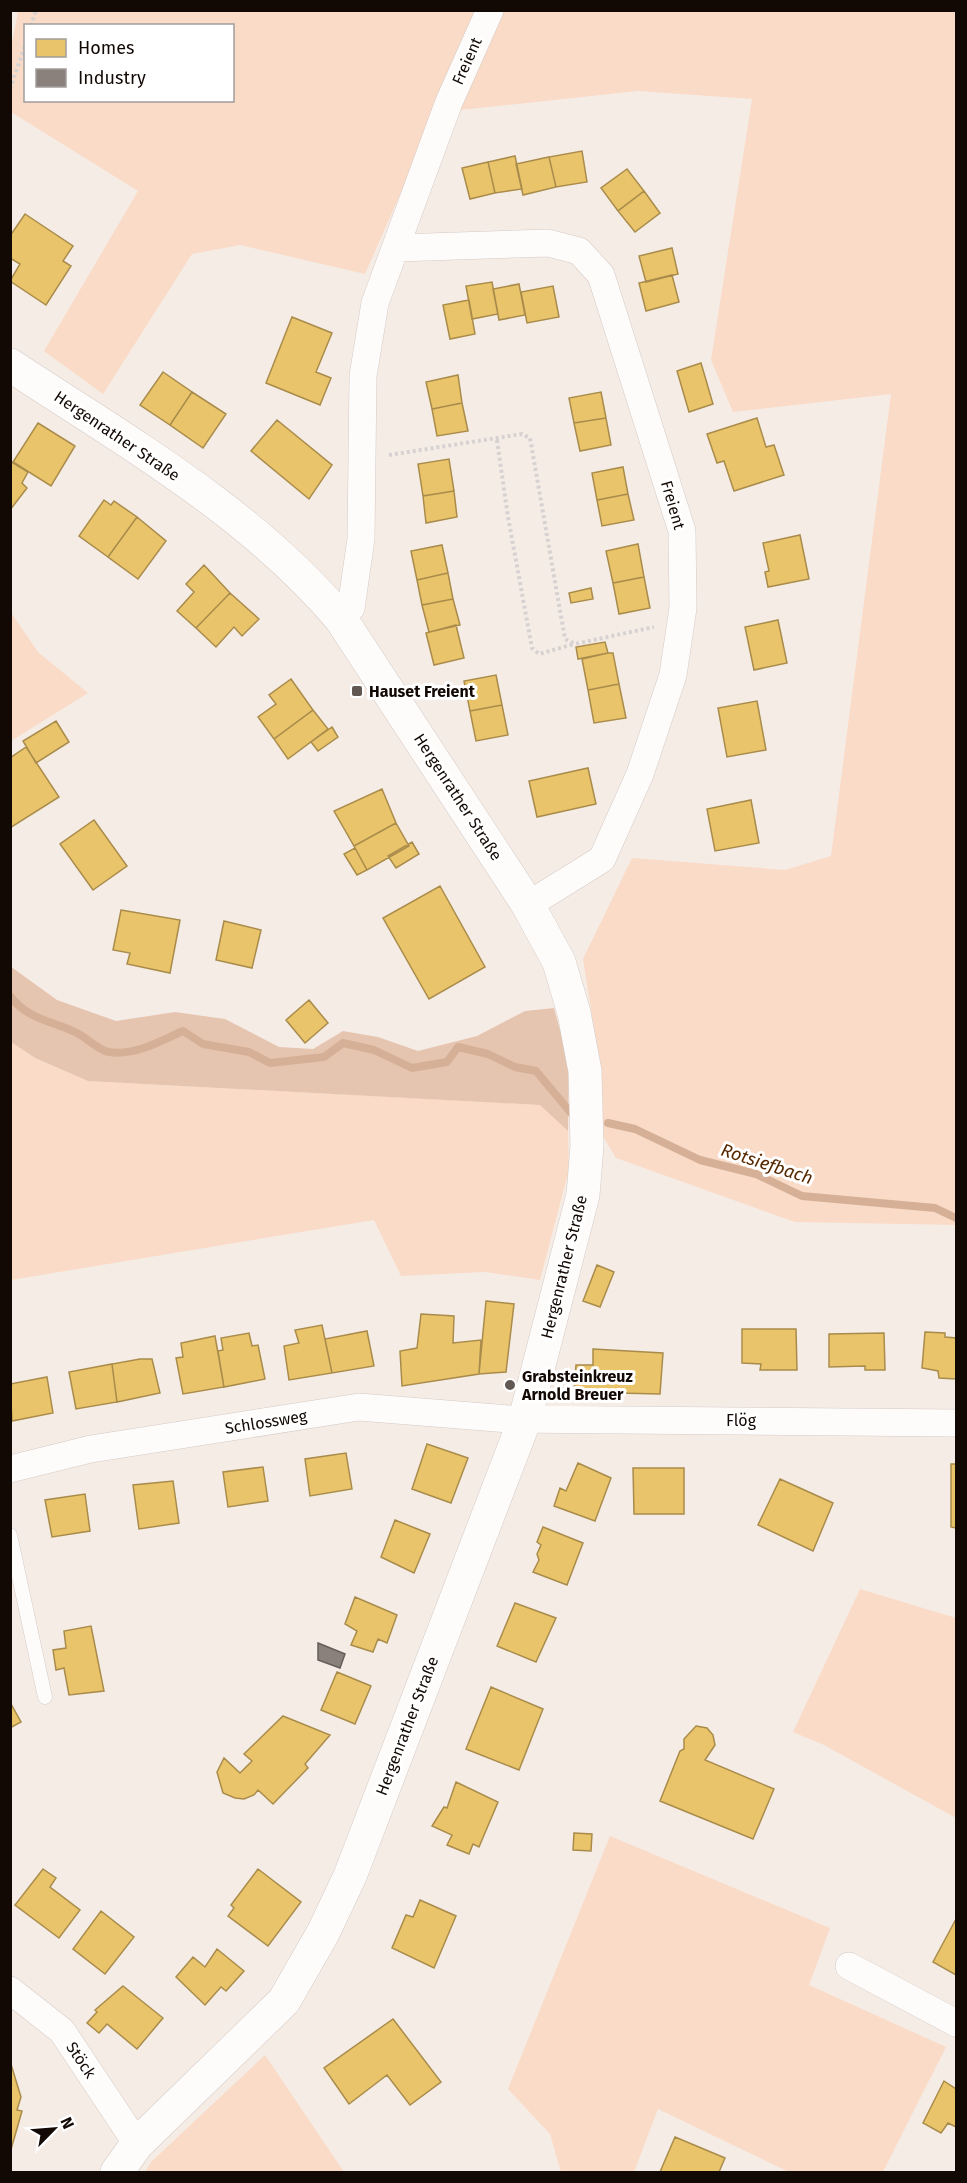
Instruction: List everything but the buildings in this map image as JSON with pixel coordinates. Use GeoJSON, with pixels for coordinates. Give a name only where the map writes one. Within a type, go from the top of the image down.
{"type":"FeatureCollection","features":[{"type":"Feature","properties":{"kind":"street","name":"Freient"},"geometry":{"type":"LineString","coordinates":[[341,619],[351,608],[361,539],[363,376],[373,313],[449,102],[490,10]]}},
{"type":"Feature","properties":{"kind":"street","name":"Freient"},"geometry":{"type":"LineString","coordinates":[[397,248],[548,243],[579,251],[601,275],[682,531],[681,621],[673,675],[640,774],[602,859],[528,905]]}},
{"type":"Feature","properties":{"kind":"street","name":"Hergenrather Straße"},"geometry":{"type":"LineString","coordinates":[[10,364],[144,453],[240,521],[321,595],[341,619],[528,905],[559,963],[574,1013],[585,1071],[587,1146],[583,1195],[525,1419],[350,1876],[323,1933],[284,2001],[137,2144],[117,2172]]}},
{"type":"Feature","properties":{"kind":"street","name":"Schlossweg"},"geometry":{"type":"LineString","coordinates":[[10,1469],[91,1449],[359,1407],[525,1419]]}},
{"type":"Feature","properties":{"kind":"street","name":"Flög"},"geometry":{"type":"LineString","coordinates":[[525,1419],[957,1423]]}},
{"type":"Feature","properties":{"kind":"street"},"geometry":{"type":"LineString","coordinates":[[849,1966],[957,2023]]}},
{"type":"Feature","properties":{"kind":"street","name":"Stöck"},"geometry":{"type":"LineString","coordinates":[[10,1990],[62,2031],[137,2144]]}},
{"type":"Feature","properties":{"kind":"lane"},"geometry":{"type":"LineString","coordinates":[[10,1534],[45,1697]]}},
{"type":"Feature","properties":{"kind":"path"},"geometry":{"type":"LineString","coordinates":[[10,89],[24,49]]}},
{"type":"Feature","properties":{"kind":"path"},"geometry":{"type":"LineString","coordinates":[[362,457],[497,440],[522,434],[530,438],[565,639],[575,644]]}},
{"type":"Feature","properties":{"kind":"path"},"geometry":{"type":"LineString","coordinates":[[497,440],[508,517],[532,648],[539,654],[681,621]]}},
{"type":"Feature","properties":{"kind":"shaded area"},"geometry":{"type":"Polygon","coordinates":[[[18,11],[481,11],[365,274],[240,245],[192,254],[103,394],[44,351],[138,191],[11,112],[11,49],[18,11]]]}},
{"type":"Feature","properties":{"kind":"shaded area"},"geometry":{"type":"Polygon","coordinates":[[[503,11],[956,11],[956,1225],[795,1222],[616,1158],[601,1133],[598,1053],[583,959],[632,858],[785,870],[831,856],[891,394],[733,412],[711,360],[752,99],[638,91],[460,110],[503,11]]]}},
{"type":"Feature","properties":{"kind":"shaded area"},"geometry":{"type":"Polygon","coordinates":[[[10,611],[38,652],[88,693],[11,741],[10,611]]]}},
{"type":"Feature","properties":{"kind":"shaded area"},"geometry":{"type":"Polygon","coordinates":[[[10,966],[57,1000],[116,1021],[175,1012],[225,1019],[279,1047],[313,1049],[343,1031],[378,1037],[418,1051],[477,1036],[525,1011],[554,1008],[569,1063],[568,1131],[540,1105],[88,1081],[35,1058],[11,1042],[10,966]]]}},
{"type":"Feature","properties":{"kind":"shaded area"},"geometry":{"type":"Polygon","coordinates":[[[11,1042],[35,1058],[88,1081],[541,1105],[568,1131],[569,1170],[540,1280],[485,1272],[401,1276],[374,1220],[11,1280],[11,1042]]]}},
{"type":"Feature","properties":{"kind":"shaded area"},"geometry":{"type":"Polygon","coordinates":[[[860,1589],[956,1618],[956,1818],[824,1745],[793,1732],[860,1589]]]}},
{"type":"Feature","properties":{"kind":"shaded area"},"geometry":{"type":"Polygon","coordinates":[[[610,1836],[830,1928],[809,1985],[946,2047],[883,2172],[789,2172],[658,2109],[634,2172],[561,2172],[550,2134],[508,2089],[610,1836]]]}},
{"type":"Feature","properties":{"kind":"shaded area"},"geometry":{"type":"Polygon","coordinates":[[[265,2055],[344,2172],[145,2172],[151,2162],[265,2055]]]}},
{"type":"Feature","properties":{"kind":"waterway","name":"Rotsiefbach"},"geometry":{"type":"LineString","coordinates":[[10,996],[33,1015],[77,1033],[109,1052],[138,1050],[183,1031],[203,1044],[249,1052],[270,1063],[324,1057],[343,1043],[374,1050],[412,1068],[447,1062],[458,1047],[488,1054],[515,1067],[536,1071],[572,1114]]}},
{"type":"Feature","properties":{"kind":"waterway","name":"Rotsiefbach"},"geometry":{"type":"LineString","coordinates":[[608,1123],[635,1129],[700,1160],[756,1174],[802,1196],[935,1208],[956,1218]]}},
{"type":"Feature","properties":{"kind":"place","name":"Hauset Freient"},"geometry":{"type":"Point","coordinates":[357,691]}},
{"type":"Feature","properties":{"kind":"place","name":"Grabsteinkreuz Arnold Breuer"},"geometry":{"type":"Point","coordinates":[510,1385]}}]}
